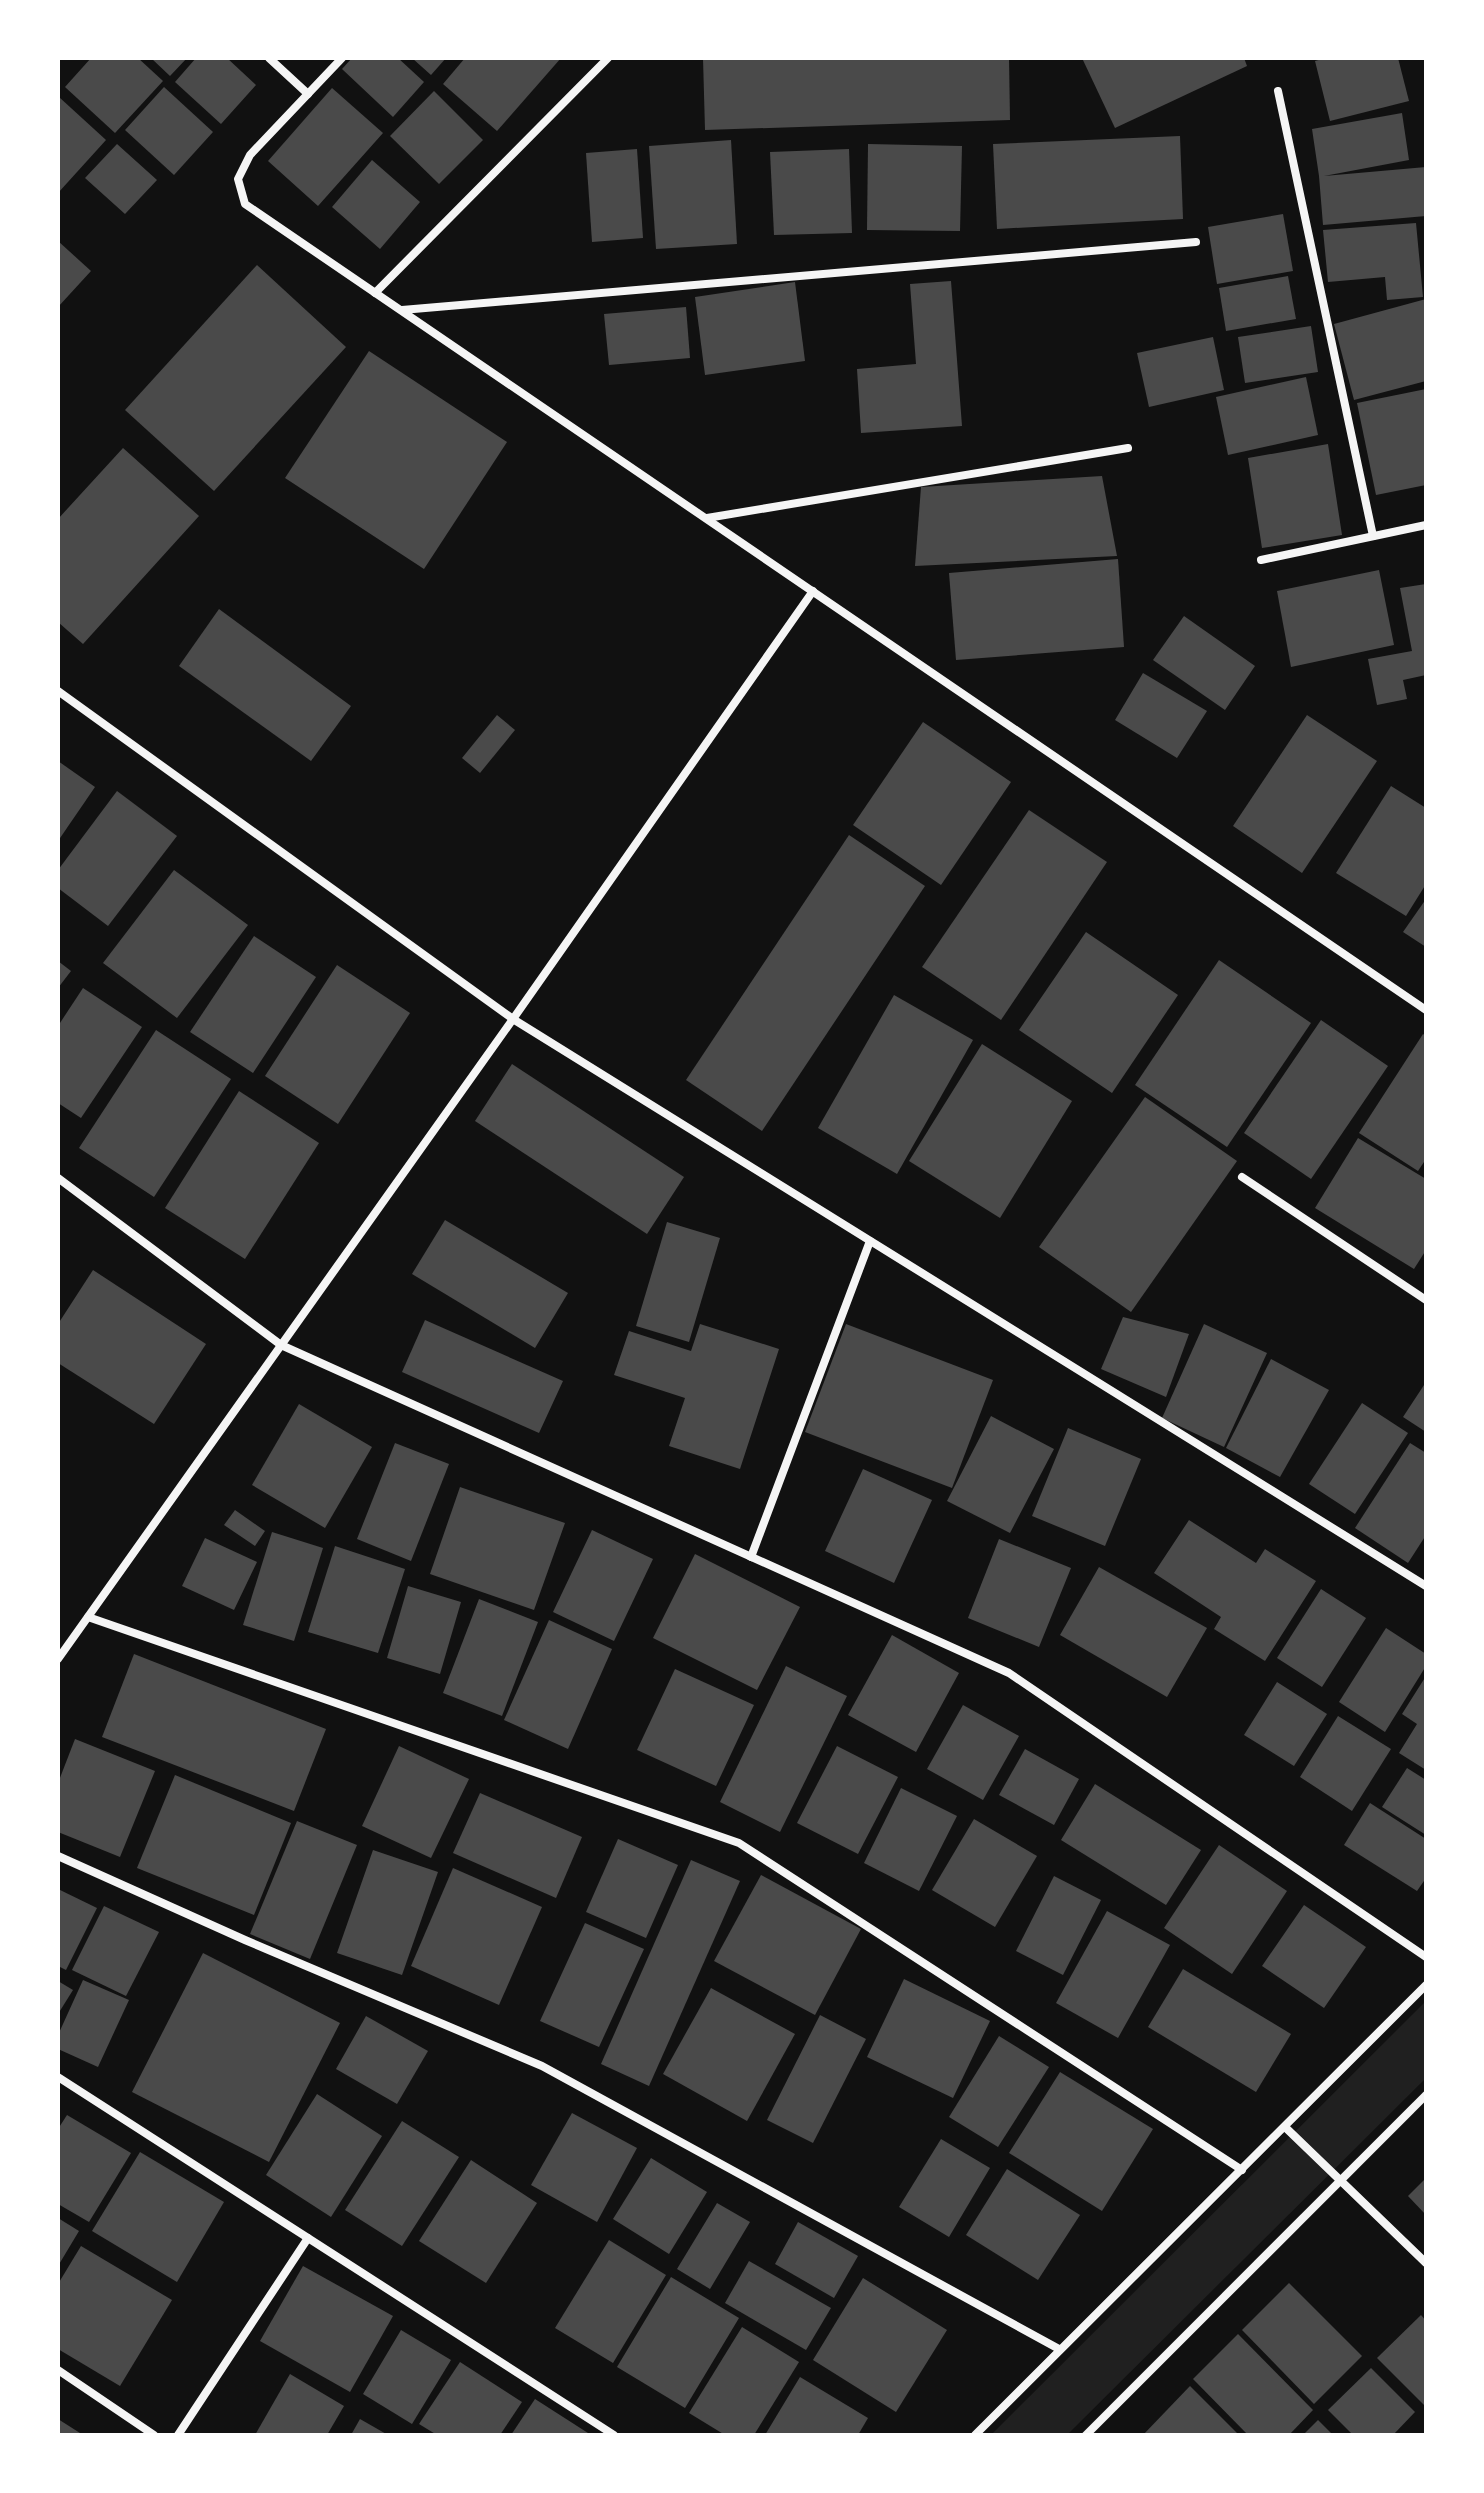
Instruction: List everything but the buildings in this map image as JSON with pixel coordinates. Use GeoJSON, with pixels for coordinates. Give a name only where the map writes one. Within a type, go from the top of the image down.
{"type":"FeatureCollection","features":[{"type":"Feature","properties":{"kind":"street"},"geometry":{"type":"LineString","coordinates":[[269,58],[308,94]]}},
{"type":"Feature","properties":{"kind":"street"},"geometry":{"type":"LineString","coordinates":[[342,58],[250,155],[238,179],[245,204],[1426,1010]]}},
{"type":"Feature","properties":{"kind":"street"},"geometry":{"type":"LineString","coordinates":[[375,293],[608,58]]}},
{"type":"Feature","properties":{"kind":"street"},"geometry":{"type":"LineString","coordinates":[[1278,91],[1373,536]]}},
{"type":"Feature","properties":{"kind":"street"},"geometry":{"type":"LineString","coordinates":[[402,310],[1196,242]]}},
{"type":"Feature","properties":{"kind":"street"},"geometry":{"type":"LineString","coordinates":[[707,518],[1128,448]]}},
{"type":"Feature","properties":{"kind":"street"},"geometry":{"type":"LineString","coordinates":[[1261,560],[1426,525]]}},
{"type":"Feature","properties":{"kind":"street"},"geometry":{"type":"LineString","coordinates":[[58,1659],[813,591]]}},
{"type":"Feature","properties":{"kind":"street"},"geometry":{"type":"LineString","coordinates":[[58,691],[513,1019],[1426,1586]]}},
{"type":"Feature","properties":{"kind":"street"},"geometry":{"type":"LineString","coordinates":[[1242,1177],[1426,1300]]}},
{"type":"Feature","properties":{"kind":"street"},"geometry":{"type":"LineString","coordinates":[[58,1178],[281,1345],[1009,1673],[1426,1957]]}},
{"type":"Feature","properties":{"kind":"street"},"geometry":{"type":"LineString","coordinates":[[751,1557],[870,1241]]}},
{"type":"Feature","properties":{"kind":"street"},"geometry":{"type":"LineString","coordinates":[[88,1617],[739,1843],[1242,2170]]}},
{"type":"Feature","properties":{"kind":"street"},"geometry":{"type":"LineString","coordinates":[[58,1856],[245,1940],[542,2066],[1059,2349]]}},
{"type":"Feature","properties":{"kind":"street"},"geometry":{"type":"LineString","coordinates":[[975,2435],[1426,1985]]}},
{"type":"Feature","properties":{"kind":"street"},"geometry":{"type":"LineString","coordinates":[[58,2077],[614,2435]]}},
{"type":"Feature","properties":{"kind":"street"},"geometry":{"type":"LineString","coordinates":[[1086,2435],[1426,2095]]}},
{"type":"Feature","properties":{"kind":"street"},"geometry":{"type":"LineString","coordinates":[[1285,2127],[1426,2263]]}},
{"type":"Feature","properties":{"kind":"street"},"geometry":{"type":"LineString","coordinates":[[178,2435],[308,2238]]}},
{"type":"Feature","properties":{"kind":"street"},"geometry":{"type":"LineString","coordinates":[[58,2370],[154,2435]]}},
{"type":"Feature","properties":{"kind":"shaded area"},"geometry":{"type":"Polygon","coordinates":[[[1426,2001],[1426,2078],[1067,2435],[991,2435],[1426,2001]]]}}]}
